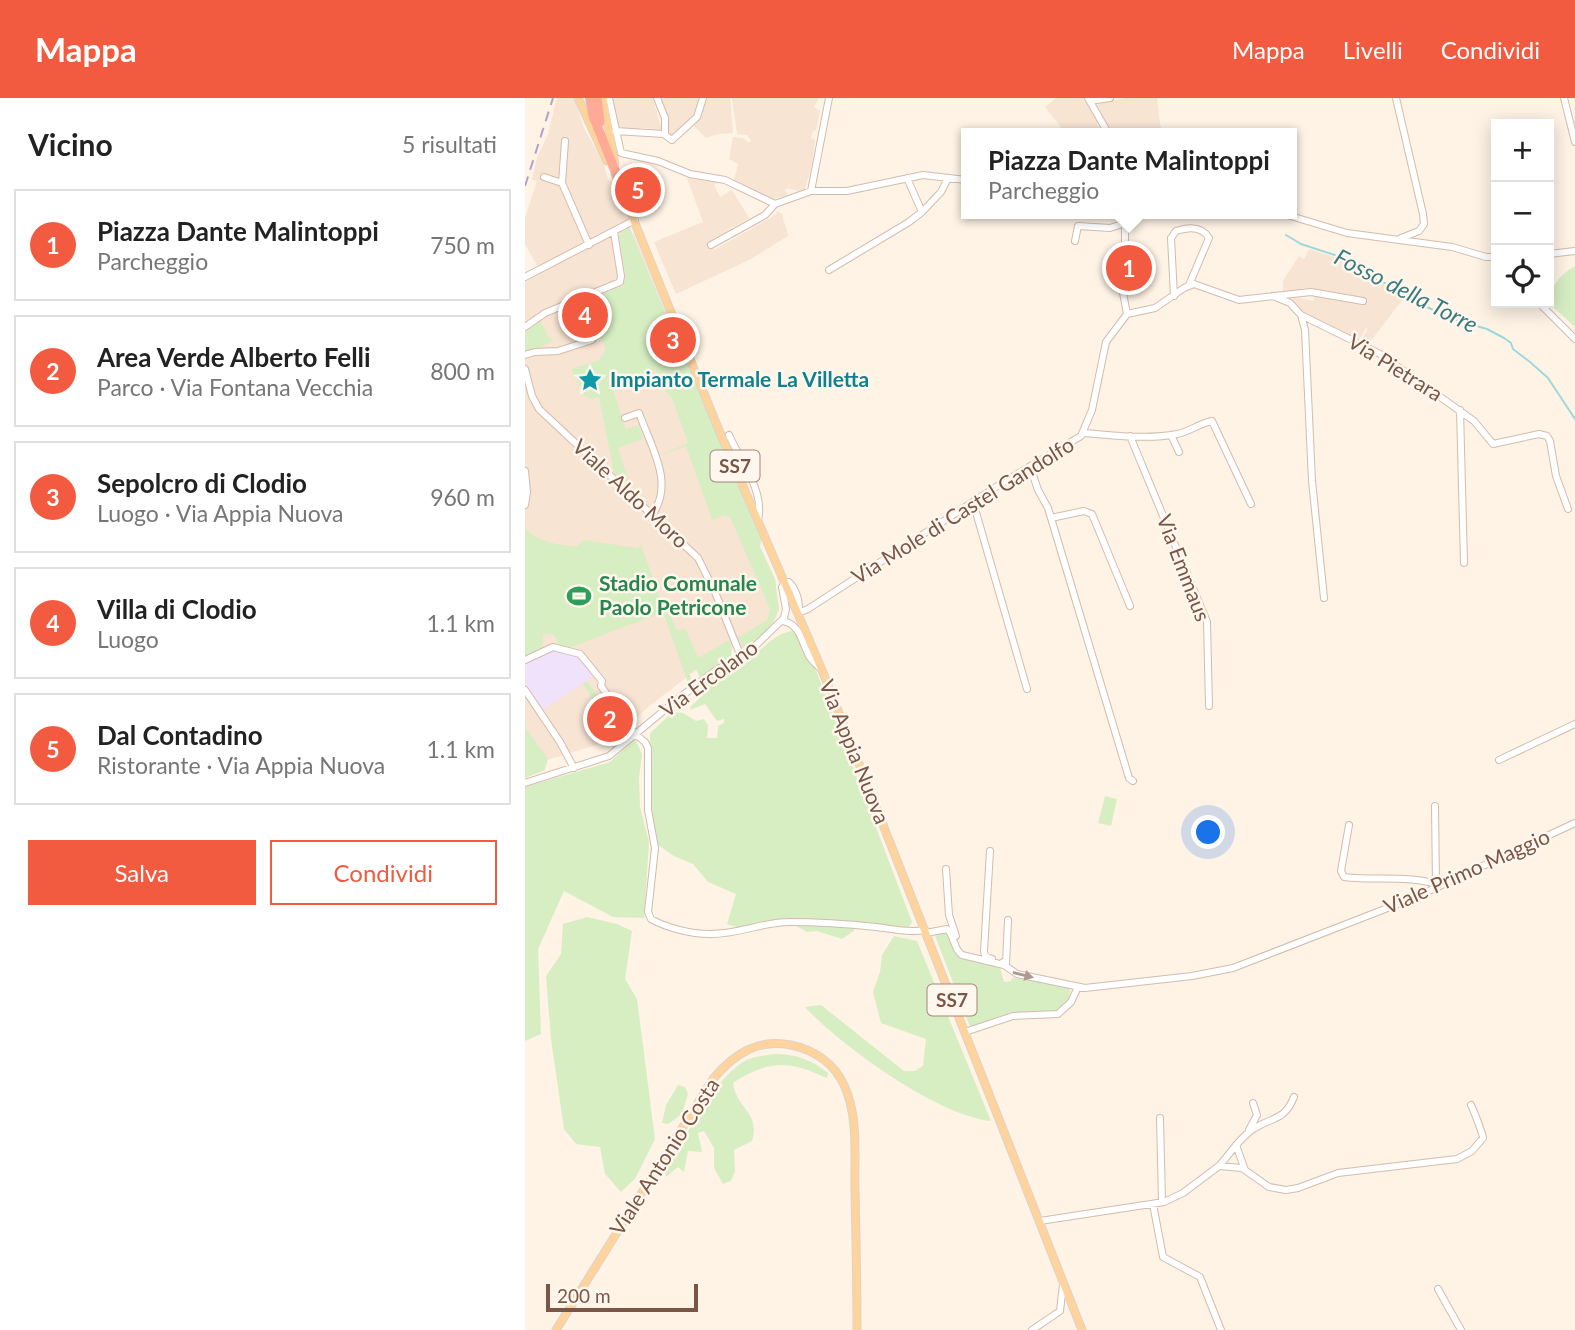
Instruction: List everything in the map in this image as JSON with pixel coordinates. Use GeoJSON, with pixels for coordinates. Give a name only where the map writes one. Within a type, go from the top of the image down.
{"type":"FeatureCollection","features":[{"type":"Feature","properties":{"kind":"highway"},"geometry":{"type":"LineString","coordinates":[[590,98],[592,112],[618,178]]}},
{"type":"Feature","properties":{"kind":"highway"},"geometry":{"type":"LineString","coordinates":[[597,98],[601,134]]}},
{"type":"Feature","properties":{"kind":"main road","name":"Via Appia Nuova"},"geometry":{"type":"LineString","coordinates":[[580,98],[586,117],[618,178],[718,428],[822,670],[1082,1330]]}},
{"type":"Feature","properties":{"kind":"main road","name":"Via Appia Nuova"},"geometry":{"type":"LineString","coordinates":[[603,98],[618,178]]}},
{"type":"Feature","properties":{"kind":"main road","name":"Viale Antonio Costa"},"geometry":{"type":"LineString","coordinates":[[557,1330],[713,1079],[731,1059],[743,1052],[756,1046],[775,1043],[799,1047],[823,1059],[838,1075],[849,1096],[854,1136],[857,1330]]}},
{"type":"Feature","properties":{"kind":"street"},"geometry":{"type":"LineString","coordinates":[[609,98],[622,154],[658,161],[690,174],[725,180],[775,204]]}},
{"type":"Feature","properties":{"kind":"street"},"geometry":{"type":"LineString","coordinates":[[657,98],[665,118],[664,134],[672,140],[699,116],[703,98]]}},
{"type":"Feature","properties":{"kind":"street"},"geometry":{"type":"LineString","coordinates":[[811,191],[829,98]]}},
{"type":"Feature","properties":{"kind":"street"},"geometry":{"type":"LineString","coordinates":[[1105,128],[1089,100],[1110,98]]}},
{"type":"Feature","properties":{"kind":"street"},"geometry":{"type":"LineString","coordinates":[[1396,98],[1416,173],[1424,221],[1420,230],[1399,239]]}},
{"type":"Feature","properties":{"kind":"street"},"geometry":{"type":"LineString","coordinates":[[1564,98],[1575,142]]}},
{"type":"Feature","properties":{"kind":"street"},"geometry":{"type":"LineString","coordinates":[[615,131],[664,134]]}},
{"type":"Feature","properties":{"kind":"street"},"geometry":{"type":"LineString","coordinates":[[565,141],[562,183],[589,244]]}},
{"type":"Feature","properties":{"kind":"street"},"geometry":{"type":"LineString","coordinates":[[711,245],[767,214],[775,204],[811,191],[847,191],[926,175],[961,179]]}},
{"type":"Feature","properties":{"kind":"street"},"geometry":{"type":"LineString","coordinates":[[544,177],[562,183]]}},
{"type":"Feature","properties":{"kind":"street"},"geometry":{"type":"LineString","coordinates":[[907,178],[922,212]]}},
{"type":"Feature","properties":{"kind":"street"},"geometry":{"type":"LineString","coordinates":[[829,270],[922,212],[941,192],[947,178]]}},
{"type":"Feature","properties":{"kind":"street"},"geometry":{"type":"LineString","coordinates":[[1297,218],[1341,232],[1452,247],[1491,260]]}},
{"type":"Feature","properties":{"kind":"street"},"geometry":{"type":"LineString","coordinates":[[1120,219],[1125,245],[1120,280],[1127,314],[1150,310],[1174,296],[1189,285],[1209,240],[1206,233],[1195,228],[1178,230],[1171,237],[1174,296]]}},
{"type":"Feature","properties":{"kind":"street"},"geometry":{"type":"LineString","coordinates":[[1075,241],[1077,227],[1110,228],[1134,219]]}},
{"type":"Feature","properties":{"kind":"street"},"geometry":{"type":"LineString","coordinates":[[525,277],[635,220]]}},
{"type":"Feature","properties":{"kind":"street"},"geometry":{"type":"LineString","coordinates":[[525,327],[545,313],[620,282],[614,232]]}},
{"type":"Feature","properties":{"kind":"street"},"geometry":{"type":"LineString","coordinates":[[1554,253],[1575,251]]}},
{"type":"Feature","properties":{"kind":"street"},"geometry":{"type":"LineString","coordinates":[[1486,257],[1491,257]]}},
{"type":"Feature","properties":{"kind":"street"},"geometry":{"type":"LineString","coordinates":[[1189,285],[1202,286],[1238,300],[1311,292],[1363,301]]}},
{"type":"Feature","properties":{"kind":"street","name":"Via Pietrara"},"geometry":{"type":"LineString","coordinates":[[1273,296],[1290,303],[1301,315],[1373,349],[1478,424],[1493,444],[1539,434],[1546,436],[1550,441],[1557,478],[1568,509]]}},
{"type":"Feature","properties":{"kind":"street"},"geometry":{"type":"LineString","coordinates":[[1544,308],[1575,339]]}},
{"type":"Feature","properties":{"kind":"street","name":"Via Mole di Castel Gandolfo"},"geometry":{"type":"LineString","coordinates":[[798,613],[812,607],[972,502],[1084,433],[1092,410],[1107,340],[1127,314]]}},
{"type":"Feature","properties":{"kind":"street"},"geometry":{"type":"LineString","coordinates":[[1301,315],[1305,327],[1312,481],[1324,597]]}},
{"type":"Feature","properties":{"kind":"street"},"geometry":{"type":"LineString","coordinates":[[525,355],[558,351],[592,340]]}},
{"type":"Feature","properties":{"kind":"street","name":"Viale Aldo Moro"},"geometry":{"type":"LineString","coordinates":[[526,374],[532,396],[542,412],[700,560],[741,657]]}},
{"type":"Feature","properties":{"kind":"street"},"geometry":{"type":"LineString","coordinates":[[1460,410],[1464,563]]}},
{"type":"Feature","properties":{"kind":"street"},"geometry":{"type":"LineString","coordinates":[[625,418],[639,413],[661,475],[663,495],[652,515]]}},
{"type":"Feature","properties":{"kind":"street"},"geometry":{"type":"LineString","coordinates":[[1084,433],[1171,435],[1188,431],[1210,420],[1214,422],[1251,504]]}},
{"type":"Feature","properties":{"kind":"street"},"geometry":{"type":"LineString","coordinates":[[729,435],[756,489],[760,509],[758,520]]}},
{"type":"Feature","properties":{"kind":"street"},"geometry":{"type":"LineString","coordinates":[[1171,435],[1179,452]]}},
{"type":"Feature","properties":{"kind":"street","name":"Via Emmaus"},"geometry":{"type":"LineString","coordinates":[[1130,436],[1206,622],[1209,706]]}},
{"type":"Feature","properties":{"kind":"street"},"geometry":{"type":"LineString","coordinates":[[1030,466],[1051,518],[1104,700],[1129,778],[1133,781]]}},
{"type":"Feature","properties":{"kind":"street"},"geometry":{"type":"LineString","coordinates":[[525,471],[525,505]]}},
{"type":"Feature","properties":{"kind":"street"},"geometry":{"type":"LineString","coordinates":[[972,502],[1027,690]]}},
{"type":"Feature","properties":{"kind":"street"},"geometry":{"type":"LineString","coordinates":[[1051,518],[1081,511],[1092,514],[1130,606]]}},
{"type":"Feature","properties":{"kind":"street"},"geometry":{"type":"LineString","coordinates":[[785,582],[782,587],[786,608],[781,623],[788,622],[795,627],[811,658],[822,670]]}},
{"type":"Feature","properties":{"kind":"street","name":"Via Ercolano"},"geometry":{"type":"LineString","coordinates":[[525,783],[605,757],[715,671],[741,657],[781,623]]}},
{"type":"Feature","properties":{"kind":"street"},"geometry":{"type":"LineString","coordinates":[[525,660],[553,648],[580,654],[635,734],[645,742],[649,754],[648,810],[655,845],[648,912],[651,919],[674,928],[709,934],[791,922],[926,932],[947,929],[962,955]]}},
{"type":"Feature","properties":{"kind":"street"},"geometry":{"type":"LineString","coordinates":[[525,690],[574,768]]}},
{"type":"Feature","properties":{"kind":"street"},"geometry":{"type":"LineString","coordinates":[[1499,760],[1575,724]]}},
{"type":"Feature","properties":{"kind":"street"},"geometry":{"type":"LineString","coordinates":[[1349,825],[1341,871],[1343,877],[1385,877],[1437,886],[1435,806]]}},
{"type":"Feature","properties":{"kind":"street","name":"Viale Primo Maggio"},"geometry":{"type":"LineString","coordinates":[[962,955],[1004,965],[1015,973],[1078,987],[1133,984],[1233,968],[1437,886],[1575,823]]}},
{"type":"Feature","properties":{"kind":"street"},"geometry":{"type":"LineString","coordinates":[[990,851],[984,953],[989,958],[1002,961],[1004,965],[1008,920]]}},
{"type":"Feature","properties":{"kind":"street"},"geometry":{"type":"LineString","coordinates":[[946,869],[949,915],[962,955]]}},
{"type":"Feature","properties":{"kind":"street"},"geometry":{"type":"LineString","coordinates":[[965,1032],[1013,1016],[1058,1014],[1071,1002],[1078,987]]}},
{"type":"Feature","properties":{"kind":"street"},"geometry":{"type":"LineString","coordinates":[[1040,1221],[1153,1204],[1183,1193],[1219,1166],[1254,1128],[1284,1114],[1294,1097]]}},
{"type":"Feature","properties":{"kind":"street"},"geometry":{"type":"LineString","coordinates":[[1247,1135],[1256,1120],[1253,1103]]}},
{"type":"Feature","properties":{"kind":"street"},"geometry":{"type":"LineString","coordinates":[[1219,1166],[1236,1167],[1269,1186],[1290,1189],[1338,1173],[1457,1159],[1472,1151],[1483,1138],[1471,1105]]}},
{"type":"Feature","properties":{"kind":"street"},"geometry":{"type":"LineString","coordinates":[[1160,1118],[1162,1202]]}},
{"type":"Feature","properties":{"kind":"street"},"geometry":{"type":"LineString","coordinates":[[1237,1145],[1245,1170]]}},
{"type":"Feature","properties":{"kind":"street"},"geometry":{"type":"LineString","coordinates":[[1153,1204],[1161,1253],[1167,1260],[1200,1277],[1221,1330]]}},
{"type":"Feature","properties":{"kind":"street"},"geometry":{"type":"LineString","coordinates":[[1032,1330],[1060,1311],[1063,1284]]}},
{"type":"Feature","properties":{"kind":"street"},"geometry":{"type":"LineString","coordinates":[[1438,1289],[1461,1330]]}},
{"type":"Feature","properties":{"kind":"shaded area"},"geometry":{"type":"Polygon","coordinates":[[[557,98],[574,98],[584,128],[603,162],[608,180],[615,184],[632,233],[761,539],[760,547],[775,579],[779,609],[775,620],[751,649],[726,647],[648,707],[612,740],[525,767],[525,282],[541,273],[525,244],[525,218],[537,181],[532,180],[537,158],[548,134],[557,98]]]}},
{"type":"Feature","properties":{"kind":"shaded area"},"geometry":{"type":"Polygon","coordinates":[[[610,98],[653,98],[662,131],[646,128],[618,129],[610,98]]]}},
{"type":"Feature","properties":{"kind":"shaded area"},"geometry":{"type":"Polygon","coordinates":[[[660,98],[701,98],[698,112],[672,137],[669,135],[668,120],[660,98]]]}},
{"type":"Feature","properties":{"kind":"shaded area"},"geometry":{"type":"Polygon","coordinates":[[[705,98],[730,98],[733,133],[706,138],[694,126],[702,115],[705,98]]]}},
{"type":"Feature","properties":{"kind":"shaded area"},"geometry":{"type":"Polygon","coordinates":[[[732,98],[819,98],[814,107],[820,111],[816,130],[811,138],[815,140],[805,189],[798,191],[788,188],[785,190],[788,195],[769,200],[745,189],[745,186],[734,180],[738,164],[729,159],[733,137],[743,138],[749,143],[751,140],[747,135],[737,134],[732,98]]]}},
{"type":"Feature","properties":{"kind":"shaded area"},"geometry":{"type":"Polygon","coordinates":[[[1056,98],[1083,98],[1100,128],[1060,128],[1045,107],[1056,98]]]}},
{"type":"Feature","properties":{"kind":"shaded area"},"geometry":{"type":"Polygon","coordinates":[[[1127,98],[1157,98],[1161,128],[1108,128],[1096,103],[1127,98]]]}},
{"type":"Feature","properties":{"kind":"shaded area"},"geometry":{"type":"Polygon","coordinates":[[[687,178],[717,182],[714,185],[720,197],[732,190],[749,218],[711,240],[714,250],[777,214],[776,211],[782,214],[788,236],[749,260],[676,294],[654,242],[703,222],[687,178]]]}},
{"type":"Feature","properties":{"kind":"shaded area"},"geometry":{"type":"Polygon","coordinates":[[[1309,249],[1349,262],[1369,279],[1382,281],[1386,286],[1407,294],[1369,343],[1361,340],[1368,329],[1357,339],[1338,331],[1302,313],[1290,296],[1313,301],[1315,295],[1345,296],[1344,294],[1302,288],[1301,292],[1283,292],[1283,281],[1299,256],[1304,259],[1309,249]]]}},
{"type":"Feature","properties":{"kind":"shaded area"},"geometry":{"type":"Polygon","coordinates":[[[553,650],[579,657],[594,676],[541,711],[539,704],[525,688],[525,661],[553,650]]]}},
{"type":"Feature","properties":{"kind":"green space"},"geometry":{"type":"Polygon","coordinates":[[[629,227],[761,539],[760,547],[775,579],[779,609],[770,628],[749,648],[743,646],[737,638],[767,620],[770,609],[730,517],[724,515],[712,520],[686,446],[658,456],[688,443],[672,398],[662,388],[655,369],[611,384],[626,429],[639,425],[643,439],[618,448],[629,483],[627,485],[614,473],[599,397],[591,399],[585,396],[571,369],[599,360],[606,349],[601,338],[596,340],[583,329],[567,330],[568,335],[563,334],[561,332],[566,329],[558,312],[622,286],[626,278],[619,237],[621,232],[629,227]]]}},
{"type":"Feature","properties":{"kind":"green space"},"geometry":{"type":"Polygon","coordinates":[[[1575,266],[1575,327],[1554,308],[1554,286],[1565,272],[1575,266]]]}},
{"type":"Feature","properties":{"kind":"green space"},"geometry":{"type":"Polygon","coordinates":[[[540,320],[549,338],[552,338],[551,342],[525,353],[525,333],[540,320]]]}},
{"type":"Feature","properties":{"kind":"green space"},"geometry":{"type":"Polygon","coordinates":[[[525,527],[534,536],[563,545],[577,546],[583,540],[637,548],[641,545],[661,600],[664,600],[677,631],[685,628],[698,658],[729,640],[731,658],[700,678],[696,669],[689,673],[693,682],[689,686],[663,612],[569,648],[560,646],[553,634],[543,634],[543,647],[525,655],[525,527]]]}},
{"type":"Feature","properties":{"kind":"green space"},"geometry":{"type":"Polygon","coordinates":[[[792,631],[816,670],[912,922],[908,928],[785,918],[740,928],[727,924],[736,894],[708,882],[693,864],[658,845],[649,794],[650,733],[673,712],[683,713],[696,721],[704,719],[708,725],[707,738],[717,738],[718,726],[724,723],[724,719],[717,721],[705,704],[690,710],[703,695],[700,688],[749,658],[774,638],[792,631]]]}},
{"type":"Feature","properties":{"kind":"green space"},"geometry":{"type":"Polygon","coordinates":[[[587,681],[620,729],[624,727],[624,739],[613,748],[605,738],[615,733],[583,684],[587,681]]]}},
{"type":"Feature","properties":{"kind":"green space"},"geometry":{"type":"Polygon","coordinates":[[[525,727],[548,759],[545,770],[525,778],[525,727]]]}},
{"type":"Feature","properties":{"kind":"green space"},"geometry":{"type":"Polygon","coordinates":[[[635,739],[642,754],[640,807],[649,842],[644,918],[613,917],[564,891],[538,949],[541,1034],[525,1041],[525,787],[610,762],[635,739]]]}},
{"type":"Feature","properties":{"kind":"green space"},"geometry":{"type":"Polygon","coordinates":[[[1105,796],[1117,799],[1111,826],[1098,823],[1105,796]]]}},
{"type":"Feature","properties":{"kind":"green space"},"geometry":{"type":"Polygon","coordinates":[[[587,917],[617,924],[632,931],[625,979],[637,999],[655,1139],[635,1179],[621,1192],[605,1174],[600,1147],[576,1144],[564,1129],[551,1039],[546,976],[561,954],[563,924],[587,917]]]}},
{"type":"Feature","properties":{"kind":"green space"},"geometry":{"type":"Polygon","coordinates":[[[796,926],[852,927],[855,930],[842,939],[817,931],[807,932],[796,926]]]}},
{"type":"Feature","properties":{"kind":"green space"},"geometry":{"type":"Polygon","coordinates":[[[944,930],[950,934],[957,955],[1000,967],[1004,982],[1011,981],[1012,978],[1061,984],[1070,990],[1069,1002],[1056,1012],[1012,1012],[970,1027],[934,933],[944,930]]]}},
{"type":"Feature","properties":{"kind":"green space"},"geometry":{"type":"Polygon","coordinates":[[[894,936],[917,941],[991,1121],[945,1107],[918,1093],[842,1041],[805,1007],[821,1005],[904,1071],[915,1071],[923,1066],[926,1039],[881,1023],[873,992],[882,955],[894,936]]]}},
{"type":"Feature","properties":{"kind":"green space"},"geometry":{"type":"Polygon","coordinates":[[[776,1054],[810,1061],[828,1073],[827,1078],[804,1069],[783,1065],[766,1067],[741,1078],[733,1083],[735,1092],[751,1117],[754,1131],[752,1141],[734,1150],[735,1171],[731,1181],[723,1184],[714,1168],[714,1148],[704,1131],[698,1133],[702,1152],[688,1151],[684,1172],[678,1167],[666,1177],[665,1173],[691,1127],[724,1078],[749,1059],[776,1054]]]}},
{"type":"Feature","properties":{"kind":"green space"},"geometry":{"type":"Polygon","coordinates":[[[678,1085],[685,1087],[688,1094],[682,1114],[668,1124],[662,1123],[666,1105],[678,1085]]]}},
{"type":"Feature","properties":{"kind":"waterway","name":"Fosso della Torre"},"geometry":{"type":"LineString","coordinates":[[1286,235],[1301,244],[1350,260],[1368,277],[1407,291],[1427,307],[1449,318],[1487,329],[1504,338],[1548,378],[1575,419]]}},
{"type":"Feature","properties":{"kind":"railway"},"geometry":{"type":"LineString","coordinates":[[525,186],[553,98]]}},
{"type":"Feature","properties":{"kind":"place","name":"Dal Contadino"},"geometry":{"type":"Point","coordinates":[638,190]}},
{"type":"Feature","properties":{"kind":"place","name":"Piazza Dante Malintoppi"},"geometry":{"type":"Point","coordinates":[1129,268]}},
{"type":"Feature","properties":{"kind":"place","name":"Villa di Clodio"},"geometry":{"type":"Point","coordinates":[585,315]}},
{"type":"Feature","properties":{"kind":"place","name":"Sepolcro di Clodio"},"geometry":{"type":"Point","coordinates":[673,340]}},
{"type":"Feature","properties":{"kind":"place","name":"Impianto Termale La Villetta"},"geometry":{"type":"Point","coordinates":[590,380]}},
{"type":"Feature","properties":{"kind":"place","name":"Stadio Comunale Paolo Petricone"},"geometry":{"type":"Point","coordinates":[579,596]}},
{"type":"Feature","properties":{"kind":"place","name":"Area Verde Alberto Felli"},"geometry":{"type":"Point","coordinates":[610,719]}}]}
